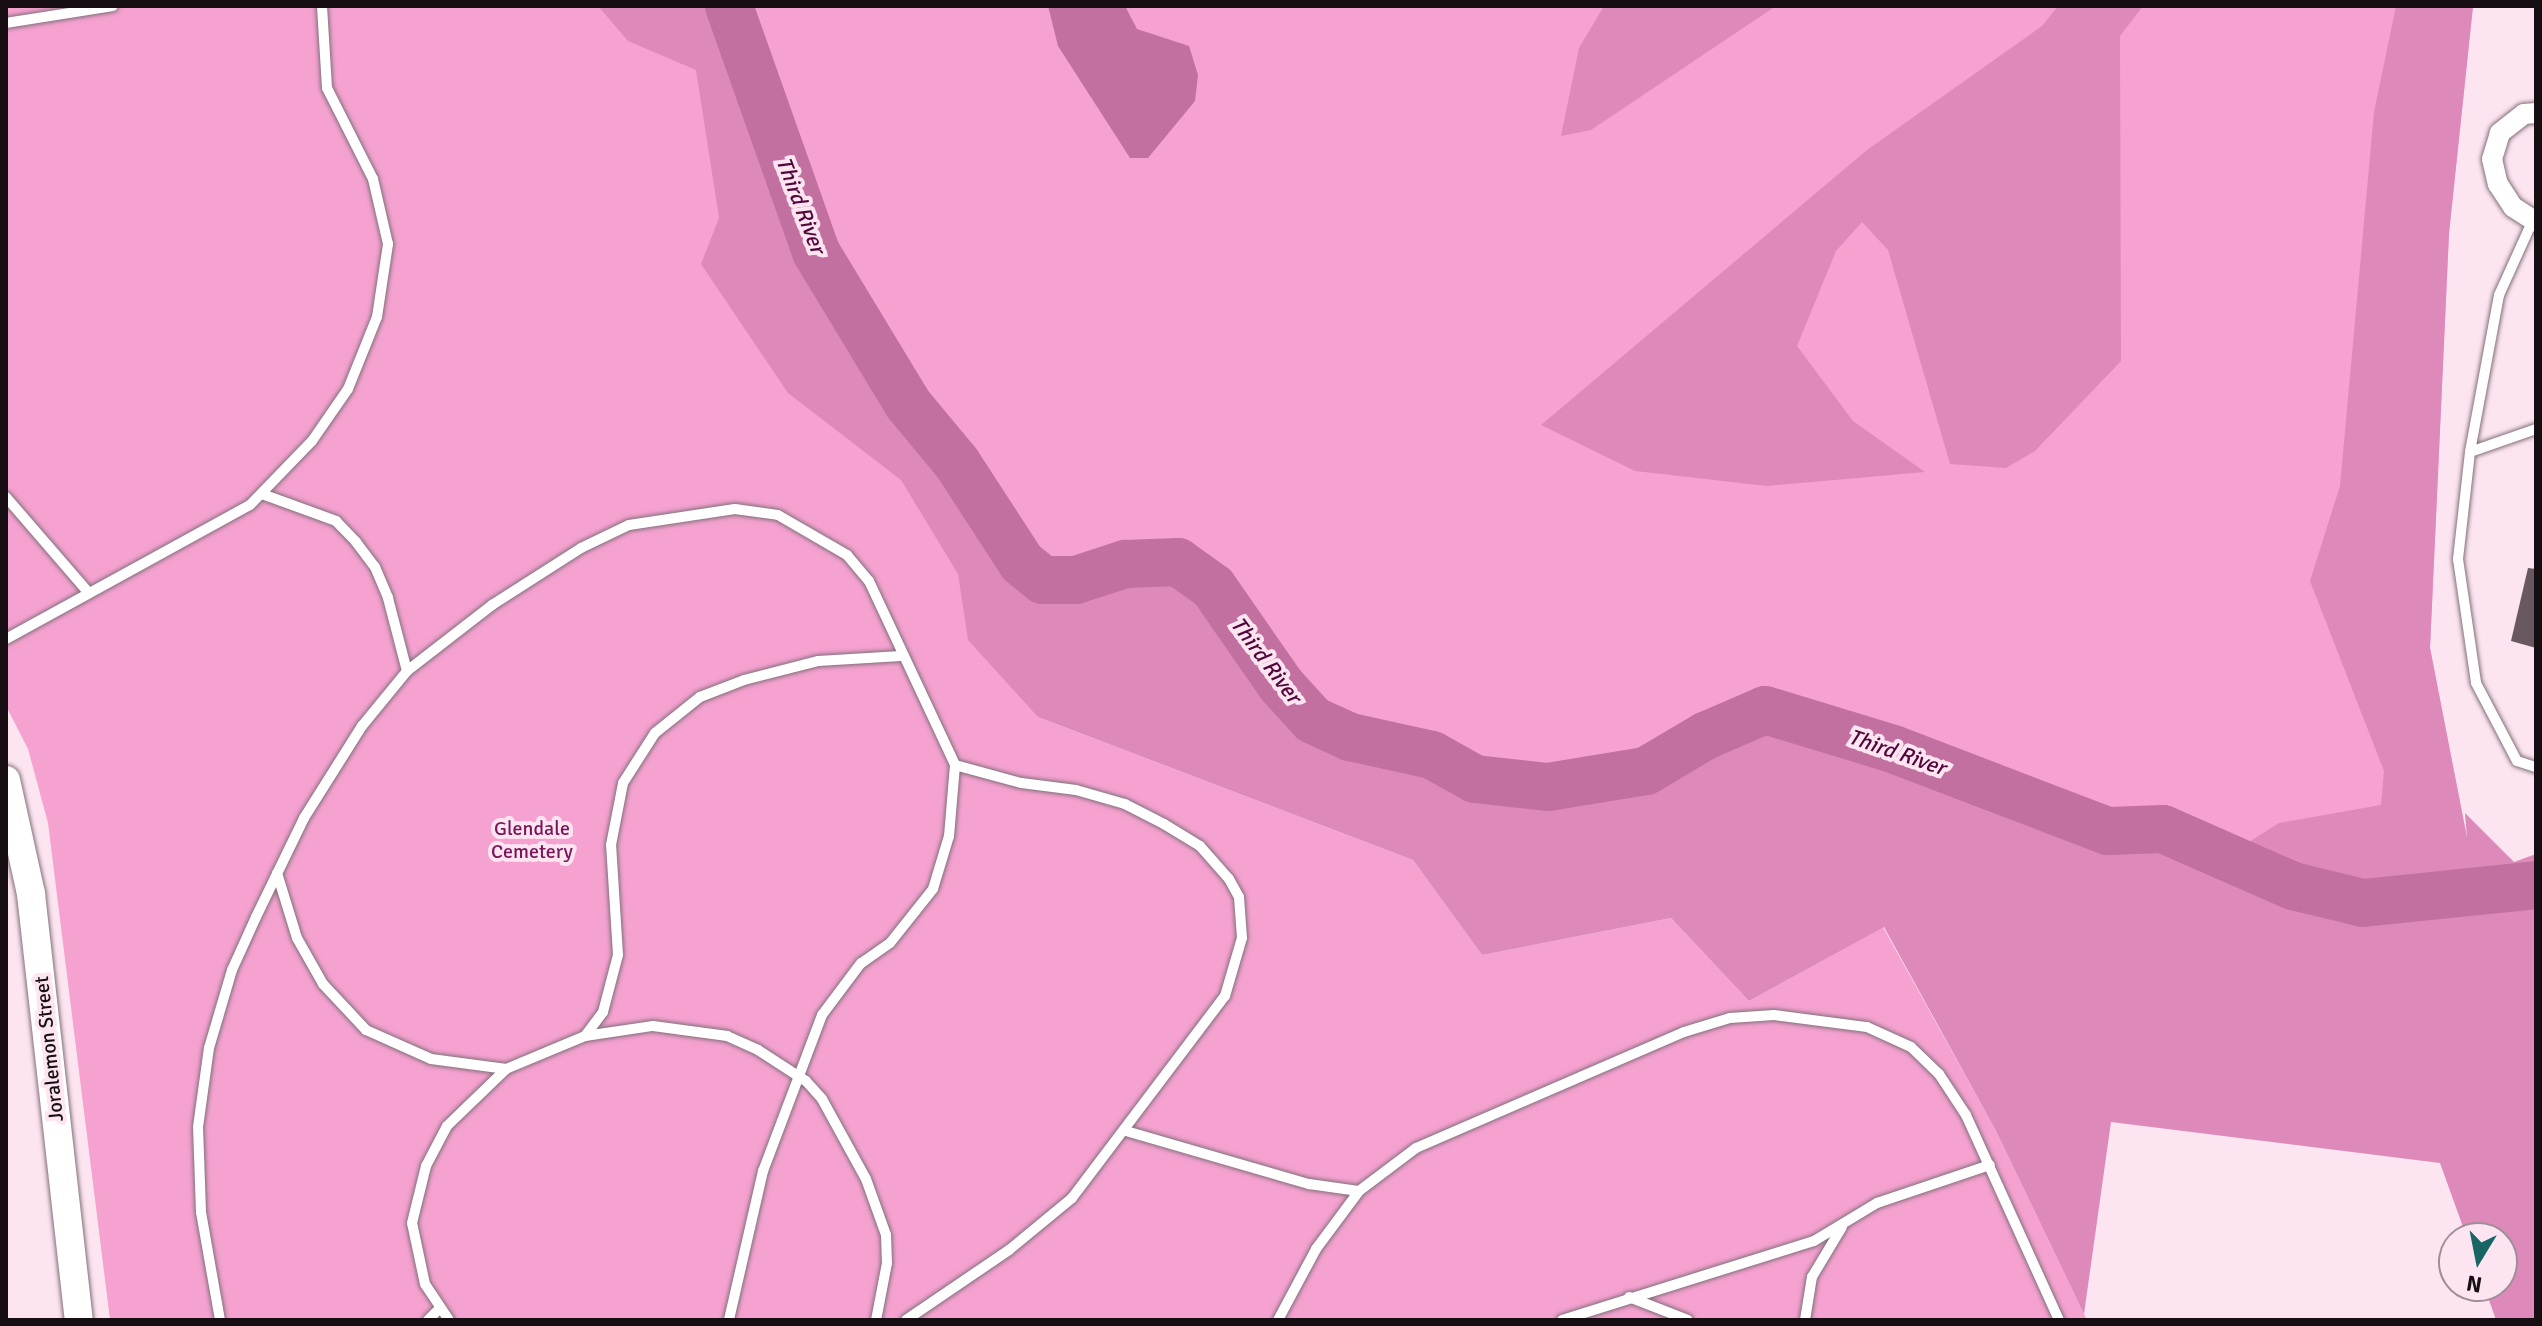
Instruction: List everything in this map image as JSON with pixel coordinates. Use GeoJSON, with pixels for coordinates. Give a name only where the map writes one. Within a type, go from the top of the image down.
{"type":"FeatureCollection","features":[{"type":"Feature","properties":{"kind":"street"},"geometry":{"type":"LineString","coordinates":[[2534,222],[2513,207],[2498,184],[2492,159],[2500,133],[2524,114],[2536,113]]}},
{"type":"Feature","properties":{"kind":"street","name":"Joralemon Street"},"geometry":{"type":"LineString","coordinates":[[6,780],[31,894],[79,1320]]}},
{"type":"Feature","properties":{"kind":"lane"},"geometry":{"type":"LineString","coordinates":[[6,23],[113,6]]}},
{"type":"Feature","properties":{"kind":"lane"},"geometry":{"type":"LineString","coordinates":[[6,639],[262,494],[312,441],[348,389],[377,317],[388,244],[384,212],[327,88],[322,6]]}},
{"type":"Feature","properties":{"kind":"lane"},"geometry":{"type":"LineString","coordinates":[[2534,222],[2499,295],[2470,452],[2458,559],[2476,683],[2517,761],[2536,767]]}},
{"type":"Feature","properties":{"kind":"lane"},"geometry":{"type":"LineString","coordinates":[[2470,452],[2536,429]]}},
{"type":"Feature","properties":{"kind":"lane"},"geometry":{"type":"LineString","coordinates":[[262,494],[336,521],[356,542],[375,567],[388,598],[407,671]]}},
{"type":"Feature","properties":{"kind":"lane"},"geometry":{"type":"LineString","coordinates":[[6,497],[89,593]]}},
{"type":"Feature","properties":{"kind":"lane"},"geometry":{"type":"LineString","coordinates":[[220,1320],[201,1212],[198,1127],[209,1048],[232,970],[277,873],[362,726],[407,671],[492,605],[581,548],[629,525],[735,509],[778,515],[847,555],[869,581],[901,656],[955,765],[949,836],[933,889],[890,943],[861,963],[839,988],[822,1015],[763,1171],[729,1320]]}},
{"type":"Feature","properties":{"kind":"lane"},"geometry":{"type":"LineString","coordinates":[[585,1036],[603,1012],[618,955],[611,845],[623,783],[655,733],[700,697],[744,680],[818,661],[901,656]]}},
{"type":"Feature","properties":{"kind":"lane"},"geometry":{"type":"LineString","coordinates":[[906,1320],[1048,1220],[1126,1131],[1225,996],[1242,938],[1239,897],[1200,846],[1125,804],[955,765]]}},
{"type":"Feature","properties":{"kind":"lane"},"geometry":{"type":"LineString","coordinates":[[277,873],[297,938],[317,972],[366,1030],[431,1059],[506,1069]]}},
{"type":"Feature","properties":{"kind":"lane"},"geometry":{"type":"LineString","coordinates":[[1278,1320],[1316,1249],[1359,1191],[1446,1132],[1619,1057],[1730,1018],[1774,1015],[1867,1027],[1911,1047],[1939,1074],[1966,1115],[2059,1320]]}},
{"type":"Feature","properties":{"kind":"lane"},"geometry":{"type":"LineString","coordinates":[[449,1320],[425,1284],[415,1249],[416,1195],[447,1126],[506,1069],[585,1036],[653,1026],[697,1029],[758,1050],[799,1076],[822,1099],[879,1210],[887,1263],[876,1320]]}},
{"type":"Feature","properties":{"kind":"lane"},"geometry":{"type":"LineString","coordinates":[[1126,1131],[1309,1184],[1359,1191]]}},
{"type":"Feature","properties":{"kind":"lane"},"geometry":{"type":"LineString","coordinates":[[1562,1320],[1814,1241],[1877,1203],[1990,1165]]}},
{"type":"Feature","properties":{"kind":"lane"},"geometry":{"type":"LineString","coordinates":[[1805,1320],[1812,1277],[1845,1222]]}},
{"type":"Feature","properties":{"kind":"lane"},"geometry":{"type":"LineString","coordinates":[[1629,1297],[1688,1320]]}},
{"type":"Feature","properties":{"kind":"lane"},"geometry":{"type":"LineString","coordinates":[[428,1320],[439,1309]]}},
{"type":"Feature","properties":{"kind":"green space","name":"Glendale Cemetery"},"geometry":{"type":"Polygon","coordinates":[[[6,6],[717,6],[756,133],[1038,717],[1413,860],[1482,955],[1671,918],[1749,1001],[1883,927],[1996,1131],[2087,1320],[110,1320],[48,823],[28,749],[6,706],[6,6]]]}},
{"type":"Feature","properties":{"kind":"green space"},"geometry":{"type":"Polygon","coordinates":[[[729,6],[2473,6],[2449,233],[2430,648],[2471,858],[2222,859],[2163,829],[2108,831],[1794,715],[1765,710],[1705,736],[1646,771],[1548,787],[1475,779],[1432,755],[1350,737],[1313,720],[1281,685],[1213,587],[1125,564],[1076,580],[1043,580],[1022,563],[957,463],[908,404],[816,252],[729,6]]]}},
{"type":"Feature","properties":{"kind":"shaded area"},"geometry":{"type":"Polygon","coordinates":[[[598,6],[729,6],[816,252],[908,404],[957,463],[1022,563],[1043,579],[1076,580],[1125,564],[1178,562],[1213,587],[1281,685],[1313,720],[1350,737],[1432,755],[1475,779],[1548,787],[1646,771],[1705,736],[1765,710],[1893,749],[2108,831],[2163,829],[2222,859],[2279,823],[2381,805],[2384,771],[2310,581],[2340,486],[2374,112],[2396,6],[2473,6],[2449,233],[2430,648],[2467,838],[2465,813],[2514,862],[2536,854],[2536,1320],[2496,1320],[2490,1302],[2518,1302],[2518,1222],[2461,1222],[2440,1163],[2111,1122],[2084,1314],[1996,1131],[1884,927],[1749,1001],[1671,918],[1482,955],[1413,860],[1038,717],[968,640],[958,574],[901,480],[788,393],[701,264],[719,218],[696,70],[628,41],[598,6]]]}},
{"type":"Feature","properties":{"kind":"shaded area"},"geometry":{"type":"Polygon","coordinates":[[[1048,6],[1125,6],[1137,29],[1189,46],[1198,75],[1195,101],[1148,158],[1130,158],[1058,46],[1048,6]]]}},
{"type":"Feature","properties":{"kind":"shaded area"},"geometry":{"type":"Polygon","coordinates":[[[1604,6],[1776,6],[1591,130],[1561,136],[1579,48],[1604,6]]]}},
{"type":"Feature","properties":{"kind":"shaded area"},"geometry":{"type":"Polygon","coordinates":[[[2058,6],[2143,6],[2120,36],[2121,361],[2035,451],[2006,468],[1950,464],[1888,250],[1862,222],[1836,251],[1797,346],[1853,421],[1925,472],[1767,486],[1635,471],[1541,425],[1867,150],[2042,26],[2058,6]]]}},
{"type":"Feature","properties":{"kind":"building"},"geometry":{"type":"Polygon","coordinates":[[[2528,568],[2536,569],[2536,648],[2511,641],[2528,568]]]}},
{"type":"Feature","properties":{"kind":"waterway","name":"Third River"},"geometry":{"type":"LineString","coordinates":[[729,6],[816,252],[908,404],[957,463],[1022,563],[1043,580],[1076,580],[1125,564],[1178,562],[1213,587],[1281,685],[1313,720],[1350,737],[1432,755],[1475,779],[1548,787],[1646,771],[1705,736],[1765,710],[1893,749],[2108,831],[2163,829],[2293,886],[2363,903],[2536,885]]}}]}
